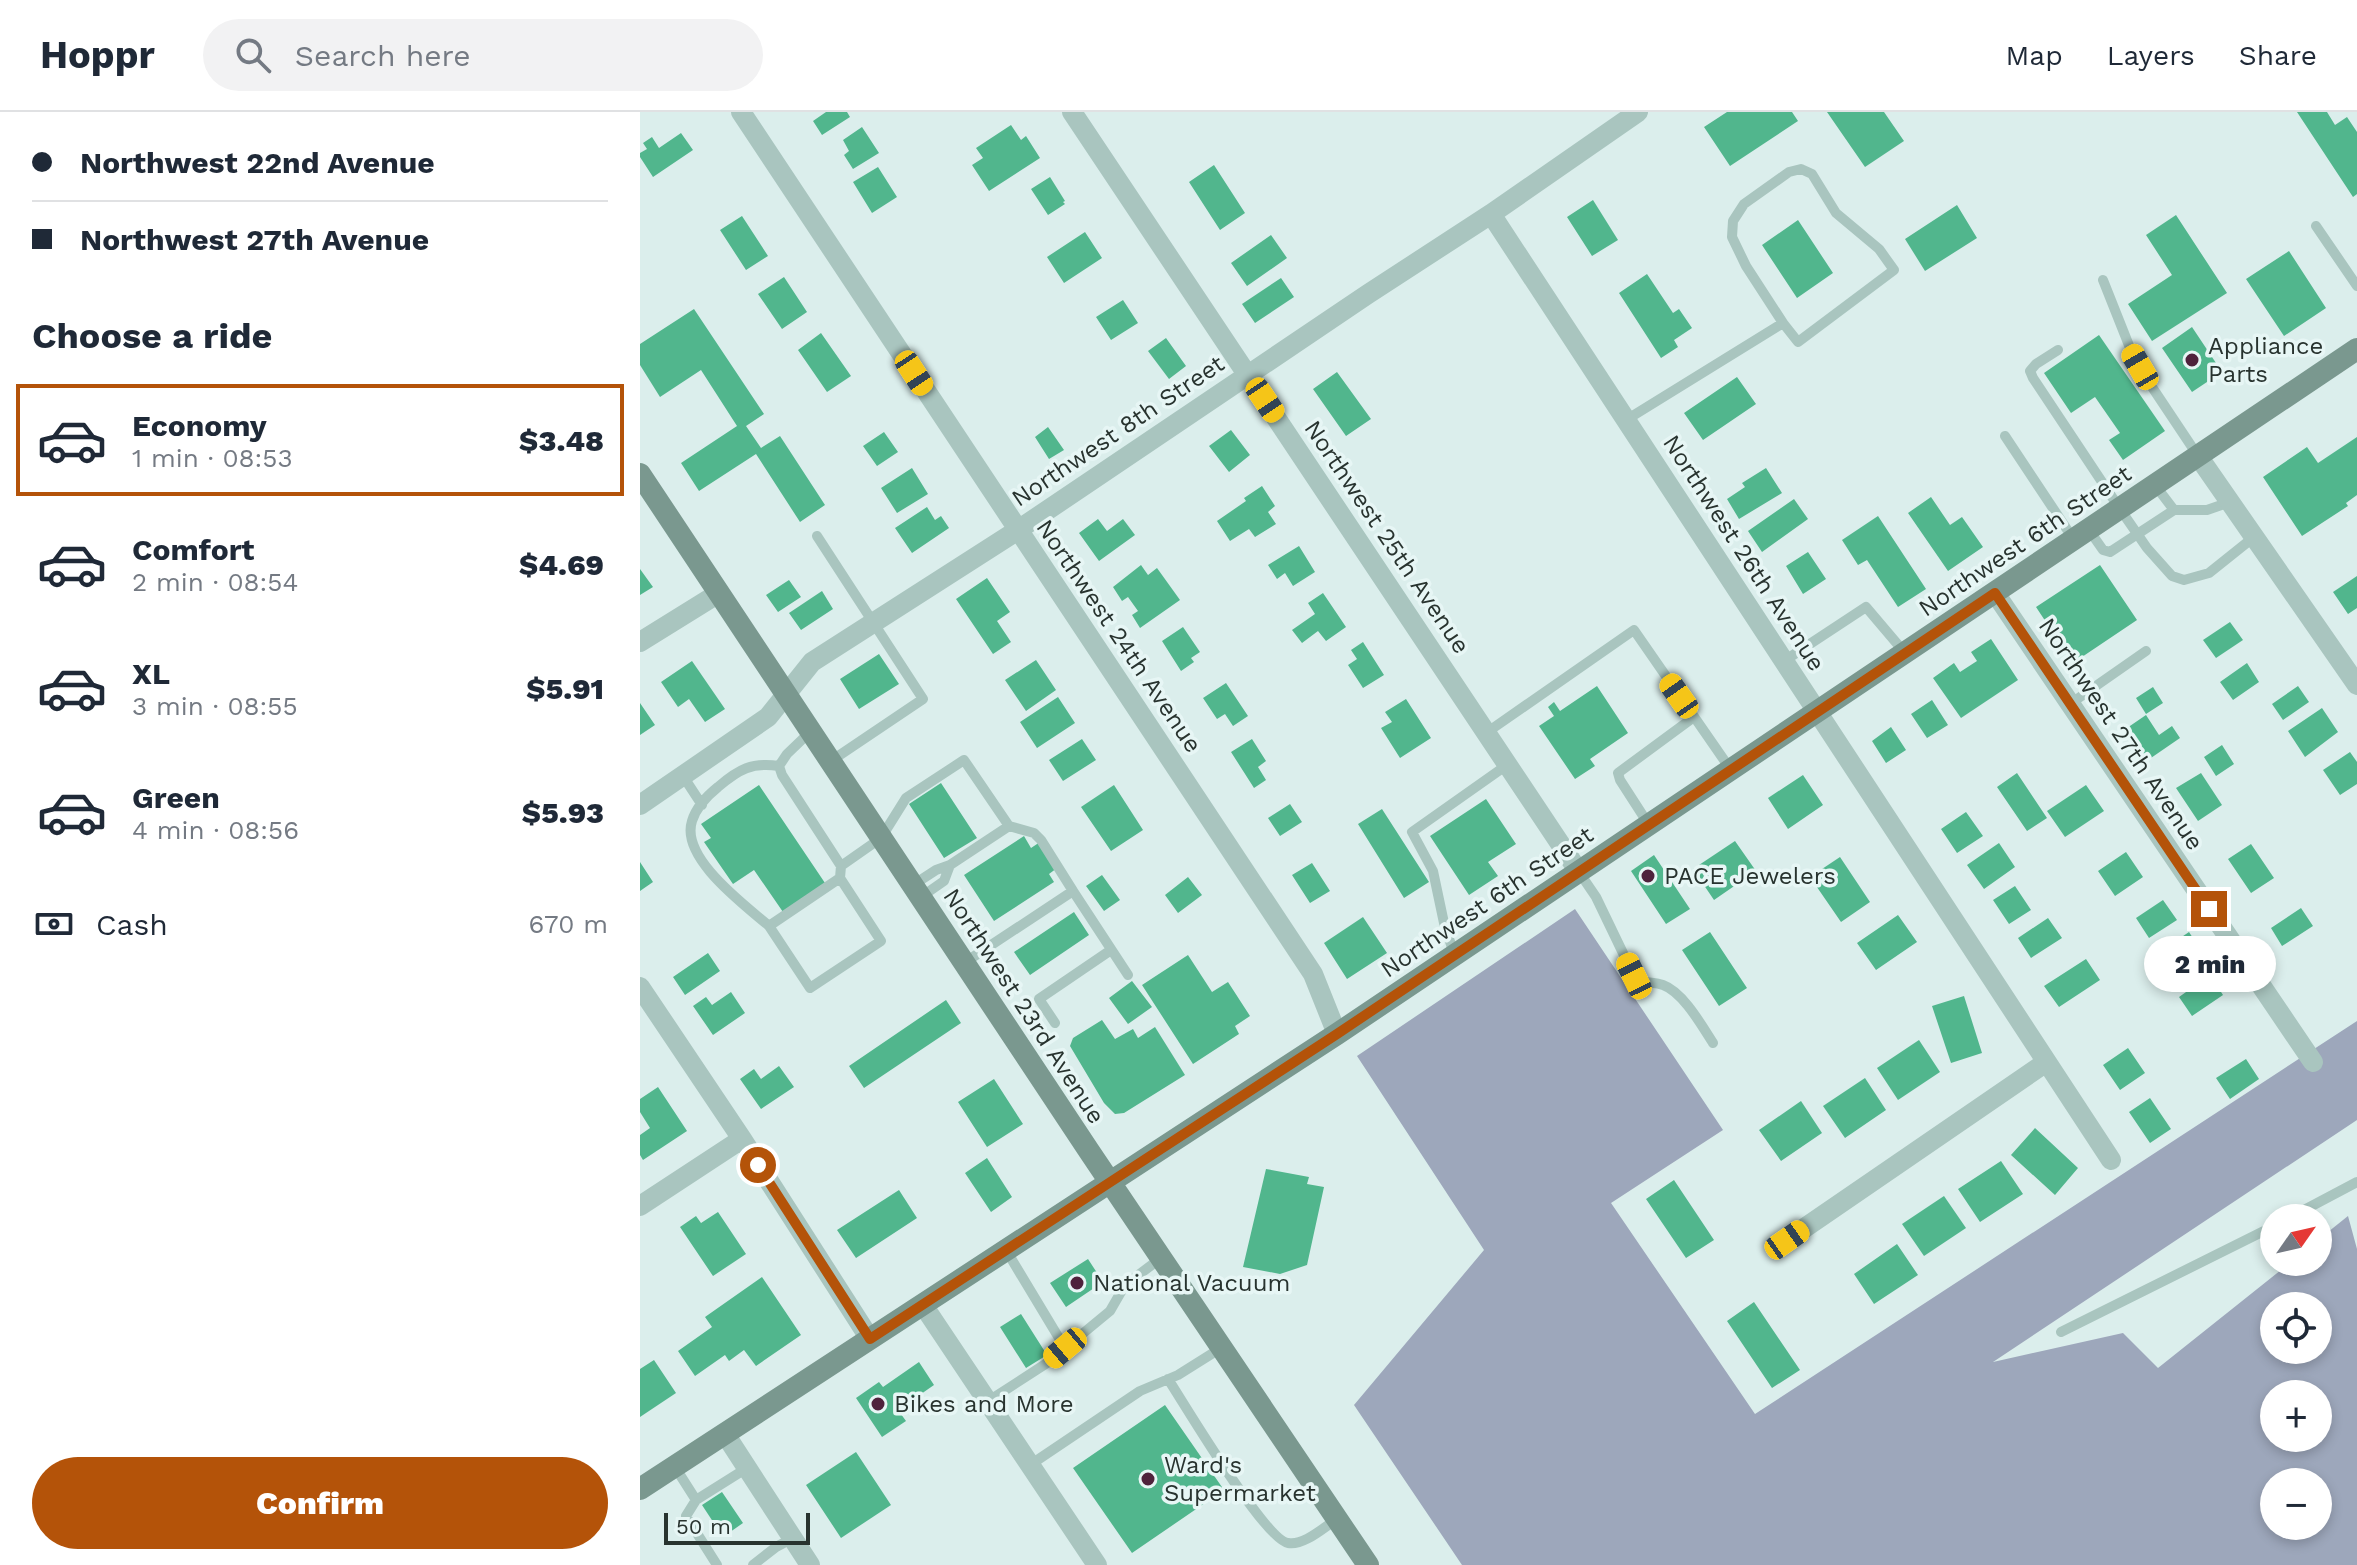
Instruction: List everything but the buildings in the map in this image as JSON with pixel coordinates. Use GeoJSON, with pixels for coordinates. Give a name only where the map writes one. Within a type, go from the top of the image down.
{"type":"FeatureCollection","features":[{"type":"Feature","properties":{"kind":"main road","name":"Northwest 6th Street"},"geometry":{"type":"LineString","coordinates":[[640,1489],[1337,1034],[2357,349]]}},
{"type":"Feature","properties":{"kind":"main road","name":"Northwest 23rd Avenue"},"geometry":{"type":"LineString","coordinates":[[640,474],[1368,1565]]}},
{"type":"Feature","properties":{"kind":"street","name":"Northwest 24th Avenue"},"geometry":{"type":"LineString","coordinates":[[741,112],[1313,974],[1337,1034]]}},
{"type":"Feature","properties":{"kind":"street","name":"Northwest 25th Avenue"},"geometry":{"type":"LineString","coordinates":[[1072,112],[1579,872]]}},
{"type":"Feature","properties":{"kind":"street","name":"Northwest 8th Street"},"geometry":{"type":"LineString","coordinates":[[640,805],[768,717],[812,662],[1018,530],[1638,112]]}},
{"type":"Feature","properties":{"kind":"street","name":"Northwest 26th Avenue"},"geometry":{"type":"LineString","coordinates":[[1491,214],[2111,1160]]}},
{"type":"Feature","properties":{"kind":"street"},"geometry":{"type":"LineString","coordinates":[[2198,456],[2357,685]]}},
{"type":"Feature","properties":{"kind":"street"},"geometry":{"type":"LineString","coordinates":[[640,642],[719,593]]}},
{"type":"Feature","properties":{"kind":"street","name":"Northwest 27th Avenue"},"geometry":{"type":"LineString","coordinates":[[1995,593],[2313,1062]]}},
{"type":"Feature","properties":{"kind":"street"},"geometry":{"type":"LineString","coordinates":[[640,987],[870,1339]]}},
{"type":"Feature","properties":{"kind":"street"},"geometry":{"type":"LineString","coordinates":[[1787,1240],[2045,1063]]}},
{"type":"Feature","properties":{"kind":"street"},"geometry":{"type":"LineString","coordinates":[[640,1206],[742,1139]]}},
{"type":"Feature","properties":{"kind":"street"},"geometry":{"type":"LineString","coordinates":[[923,1305],[1097,1565]]}},
{"type":"Feature","properties":{"kind":"street"},"geometry":{"type":"LineString","coordinates":[[725,1434],[810,1565]]}},
{"type":"Feature","properties":{"kind":"lane"},"geometry":{"type":"LineString","coordinates":[[1801,169],[1812,174],[1836,213],[1879,249],[1894,270],[1798,342],[1783,323],[1746,266],[1732,237],[1733,221],[1744,204],[1767,186],[1789,172],[1801,169]]}},
{"type":"Feature","properties":{"kind":"lane"},"geometry":{"type":"LineString","coordinates":[[2316,226],[2357,286]]}},
{"type":"Feature","properties":{"kind":"lane"},"geometry":{"type":"LineString","coordinates":[[2103,280],[2132,353],[2198,456]]}},
{"type":"Feature","properties":{"kind":"lane"},"geometry":{"type":"LineString","coordinates":[[1626,420],[1783,323]]}},
{"type":"Feature","properties":{"kind":"lane"},"geometry":{"type":"LineString","coordinates":[[2058,350],[2036,364],[2030,371],[2033,378],[2137,534],[2172,576],[2184,580],[2209,573],[2254,537]]}},
{"type":"Feature","properties":{"kind":"lane"},"geometry":{"type":"LineString","coordinates":[[2005,436],[2081,535],[2103,550],[2110,552],[2174,510],[2207,510],[2230,502]]}},
{"type":"Feature","properties":{"kind":"lane"},"geometry":{"type":"LineString","coordinates":[[2155,485],[2174,510]]}},
{"type":"Feature","properties":{"kind":"lane"},"geometry":{"type":"LineString","coordinates":[[817,536],[923,699],[830,761]]}},
{"type":"Feature","properties":{"kind":"lane"},"geometry":{"type":"LineString","coordinates":[[1784,661],[1866,607],[1905,653]]}},
{"type":"Feature","properties":{"kind":"lane"},"geometry":{"type":"LineString","coordinates":[[1486,733],[1634,630],[1731,770]]}},
{"type":"Feature","properties":{"kind":"lane"},"geometry":{"type":"LineString","coordinates":[[2070,704],[2146,651]]}},
{"type":"Feature","properties":{"kind":"lane"},"geometry":{"type":"LineString","coordinates":[[1649,825],[1618,773],[1694,717]]}},
{"type":"Feature","properties":{"kind":"lane"},"geometry":{"type":"LineString","coordinates":[[779,766],[811,731]]}},
{"type":"Feature","properties":{"kind":"lane"},"geometry":{"type":"LineString","coordinates":[[841,866],[881,838],[906,798],[964,760],[1009,826],[1034,833],[1041,840],[1128,975]]}},
{"type":"Feature","properties":{"kind":"lane"},"geometry":{"type":"LineString","coordinates":[[762,763],[779,766],[841,866],[840,878],[881,941],[810,988],[769,926],[719,882],[695,847],[691,834],[692,821],[702,805],[729,778],[762,763]]}},
{"type":"Feature","properties":{"kind":"lane"},"geometry":{"type":"LineString","coordinates":[[1454,955],[1433,871],[1412,832],[1507,765]]}},
{"type":"Feature","properties":{"kind":"lane"},"geometry":{"type":"LineString","coordinates":[[683,776],[702,805]]}},
{"type":"Feature","properties":{"kind":"lane"},"geometry":{"type":"LineString","coordinates":[[917,891],[944,881],[950,865],[1009,826]]}},
{"type":"Feature","properties":{"kind":"lane"},"geometry":{"type":"LineString","coordinates":[[1579,872],[1596,897],[1634,976],[1643,983],[1665,985],[1693,1013],[1713,1043]]}},
{"type":"Feature","properties":{"kind":"lane"},"geometry":{"type":"LineString","coordinates":[[769,926],[840,878]]}},
{"type":"Feature","properties":{"kind":"lane"},"geometry":{"type":"LineString","coordinates":[[964,963],[1073,891]]}},
{"type":"Feature","properties":{"kind":"lane"},"geometry":{"type":"LineString","coordinates":[[1055,1023],[1039,999],[1111,950]]}},
{"type":"Feature","properties":{"kind":"lane"},"geometry":{"type":"LineString","coordinates":[[2315,1204],[2357,1182]]}},
{"type":"Feature","properties":{"kind":"lane"},"geometry":{"type":"LineString","coordinates":[[2061,1332],[2260,1233]]}},
{"type":"Feature","properties":{"kind":"lane"},"geometry":{"type":"LineString","coordinates":[[1006,1250],[1065,1348]]}},
{"type":"Feature","properties":{"kind":"lane"},"geometry":{"type":"LineString","coordinates":[[987,1402],[1047,1363],[1110,1311],[1125,1285],[1161,1258]]}},
{"type":"Feature","properties":{"kind":"lane"},"geometry":{"type":"LineString","coordinates":[[1030,1465],[1140,1391],[1168,1379],[1221,1348]]}},
{"type":"Feature","properties":{"kind":"lane"},"geometry":{"type":"LineString","coordinates":[[1168,1379],[1232,1479],[1275,1537],[1294,1543],[1337,1519]]}},
{"type":"Feature","properties":{"kind":"lane"},"geometry":{"type":"LineString","coordinates":[[675,1467],[696,1500]]}},
{"type":"Feature","properties":{"kind":"lane"},"geometry":{"type":"LineString","coordinates":[[717,1565],[686,1516],[696,1500],[747,1468]]}},
{"type":"Feature","properties":{"kind":"lane"},"geometry":{"type":"LineString","coordinates":[[753,1565],[793,1538]]}},
{"type":"Feature","properties":{"kind":"shaded area"},"geometry":{"type":"Polygon","coordinates":[[[1575,909],[1723,1130],[1611,1203],[1755,1414],[2357,1021],[2357,1120],[1993,1362],[2123,1333],[2158,1368],[2273,1276],[2332,1276],[2332,1229],[2348,1216],[2357,1249],[2357,1565],[1462,1565],[1354,1405],[1484,1250],[1357,1056],[1575,909]]]}},
{"type":"Feature","properties":{"kind":"place","name":"Appliance Parts"},"geometry":{"type":"Point","coordinates":[2192,360]}},
{"type":"Feature","properties":{"kind":"place","name":"PACE Jewelers"},"geometry":{"type":"Point","coordinates":[1648,876]}},
{"type":"Feature","properties":{"kind":"place","name":"National Vacuum"},"geometry":{"type":"Point","coordinates":[1077,1283]}},
{"type":"Feature","properties":{"kind":"place","name":"Bikes and More"},"geometry":{"type":"Point","coordinates":[878,1404]}},
{"type":"Feature","properties":{"kind":"place","name":"Ward's Supermarket"},"geometry":{"type":"Point","coordinates":[1148,1479]}},
{"type":"Feature","properties":{"kind":"route"},"geometry":{"type":"LineString","coordinates":[[758,1165],[870,1339],[1337,1034],[1995,593],[2209,909]]}}]}
